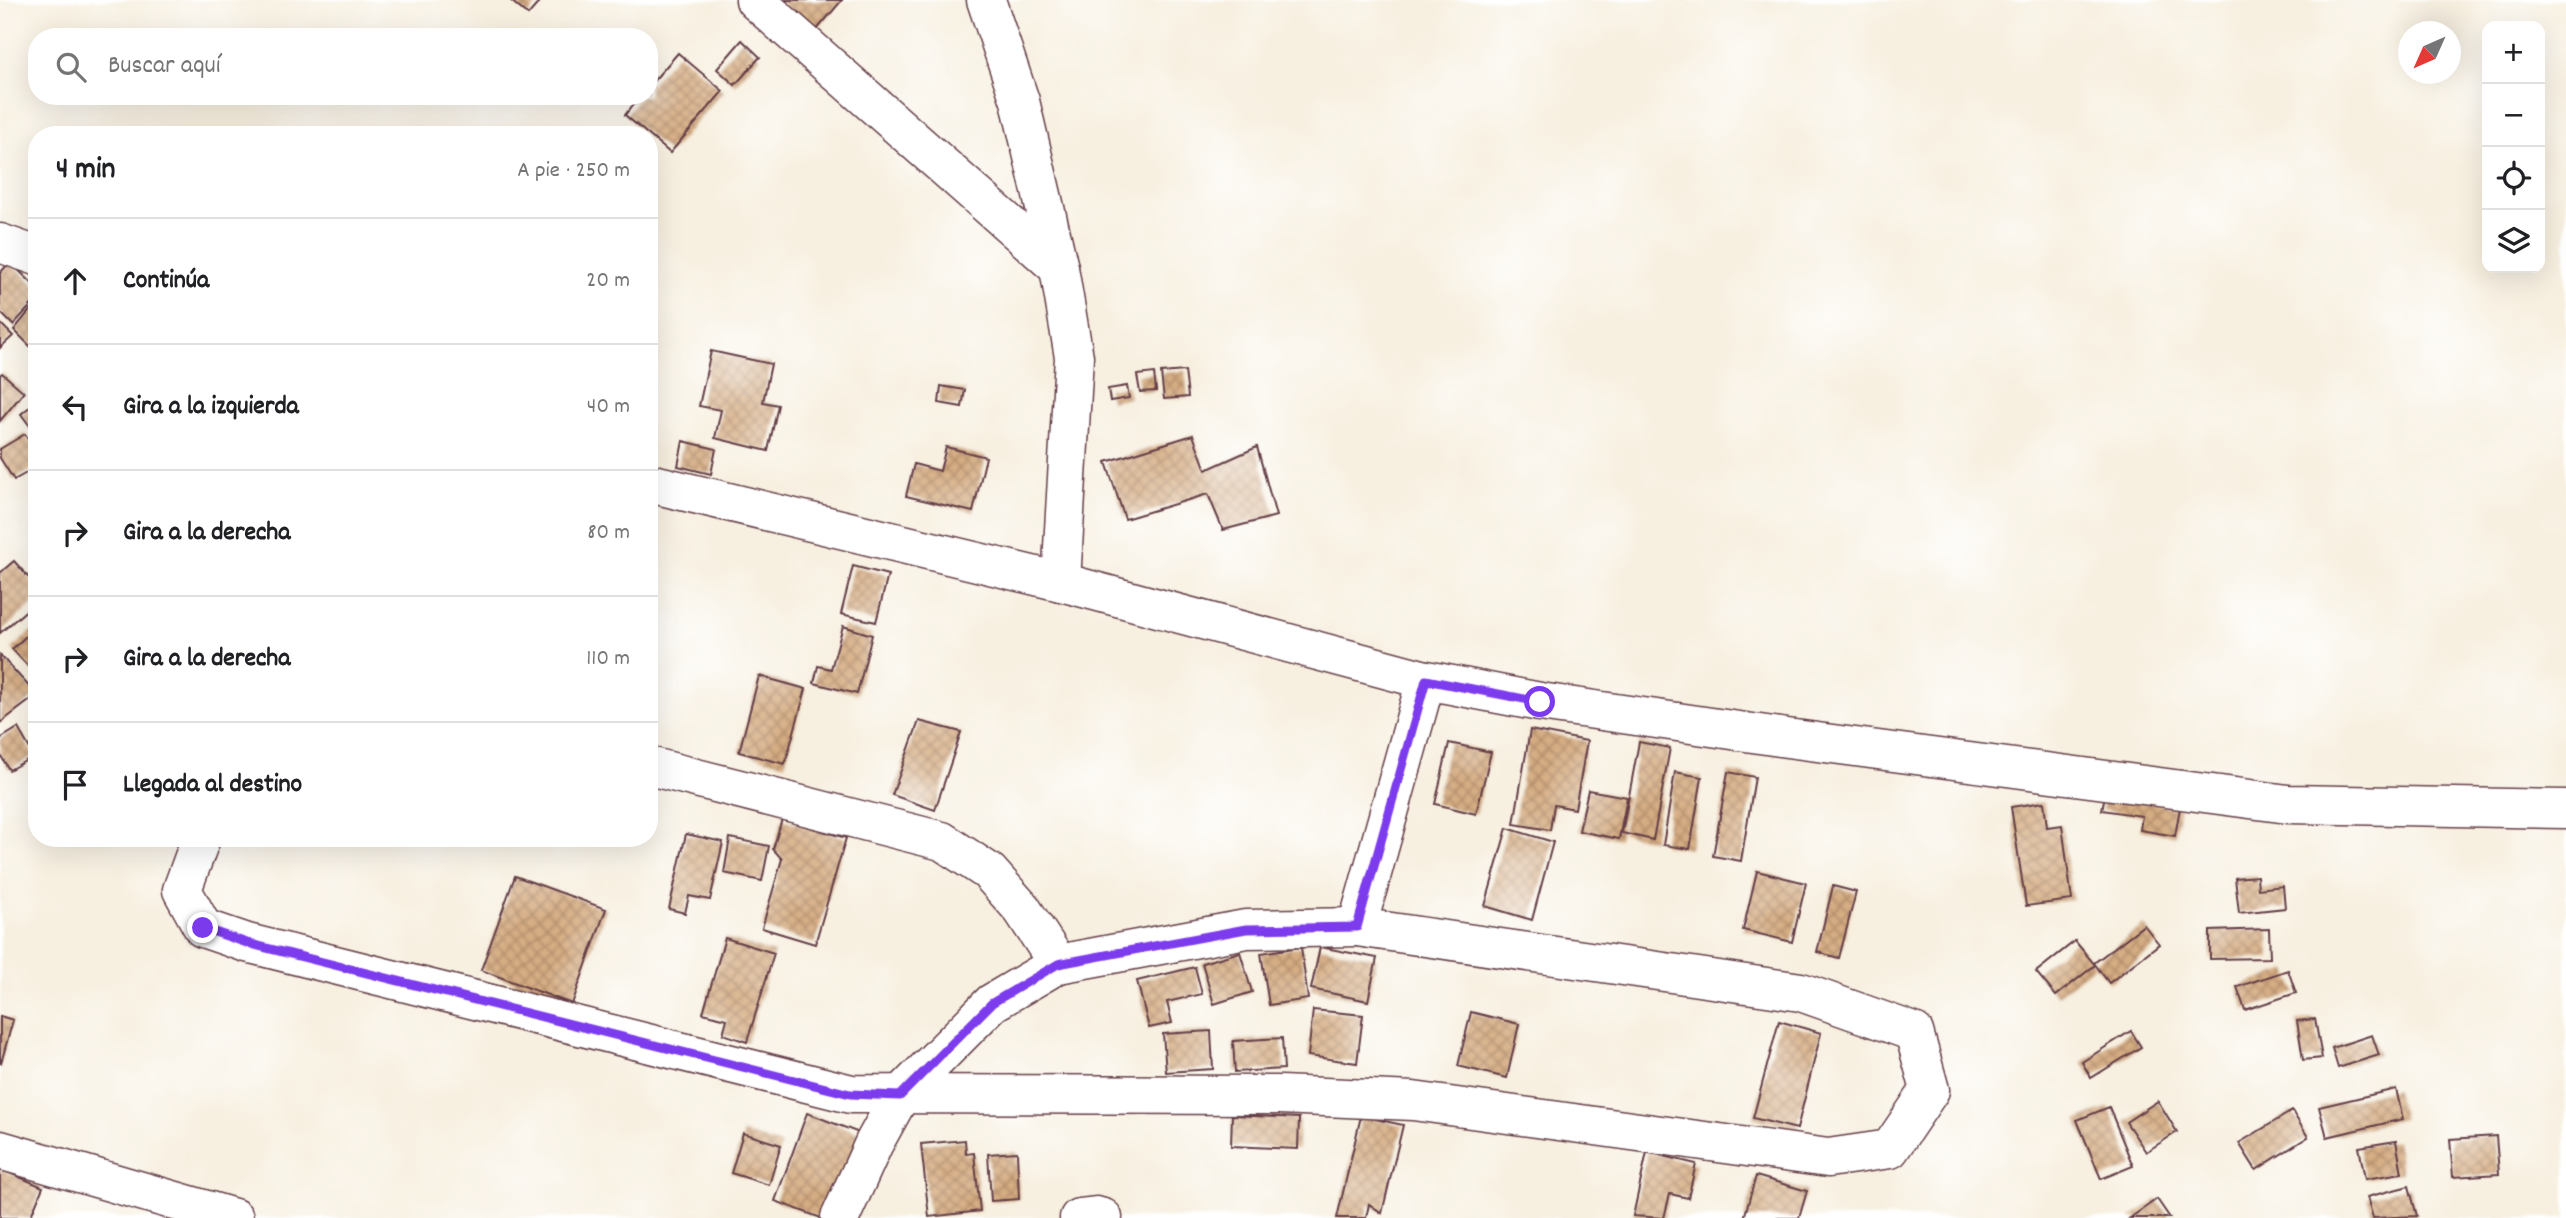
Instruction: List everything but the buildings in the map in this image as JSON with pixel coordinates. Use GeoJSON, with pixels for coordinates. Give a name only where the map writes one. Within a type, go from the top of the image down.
{"type":"FeatureCollection","features":[{"type":"Feature","properties":{"kind":"street"},"geometry":{"type":"LineString","coordinates":[[755,0],[1059,268]]}},
{"type":"Feature","properties":{"kind":"street"},"geometry":{"type":"LineString","coordinates":[[986,0],[1020,101],[1059,268],[1074,357],[1061,583]]}},
{"type":"Feature","properties":{"kind":"street"},"geometry":{"type":"LineString","coordinates":[[658,485],[1061,583],[1426,680],[1540,702],[1787,738],[2288,804],[2566,809]]}},
{"type":"Feature","properties":{"kind":"street"},"geometry":{"type":"LineString","coordinates":[[1357,927],[1426,680]]}},
{"type":"Feature","properties":{"kind":"street"},"geometry":{"type":"LineString","coordinates":[[658,768],[942,841],[989,872],[1022,909],[1058,964]]}},
{"type":"Feature","properties":{"kind":"street"},"geometry":{"type":"LineString","coordinates":[[198,847],[182,890],[203,928],[247,943],[850,1094],[900,1096],[1280,1095],[1413,1101],[1828,1158],[1890,1149],[1930,1090],[1914,1032],[1801,992],[1357,927],[1246,929],[1058,964],[992,1003],[900,1096],[874,1143],[840,1218]]}},
{"type":"Feature","properties":{"kind":"street"},"geometry":{"type":"LineString","coordinates":[[0,1150],[234,1218]]}},
{"type":"Feature","properties":{"kind":"street"},"geometry":{"type":"LineString","coordinates":[[1079,1218],[1103,1218]]}},
{"type":"Feature","properties":{"kind":"route"},"geometry":{"type":"LineString","coordinates":[[203,928],[247,943],[850,1094],[900,1096],[992,1003],[1058,964],[1246,929],[1357,927],[1426,680],[1540,702]]}}]}
